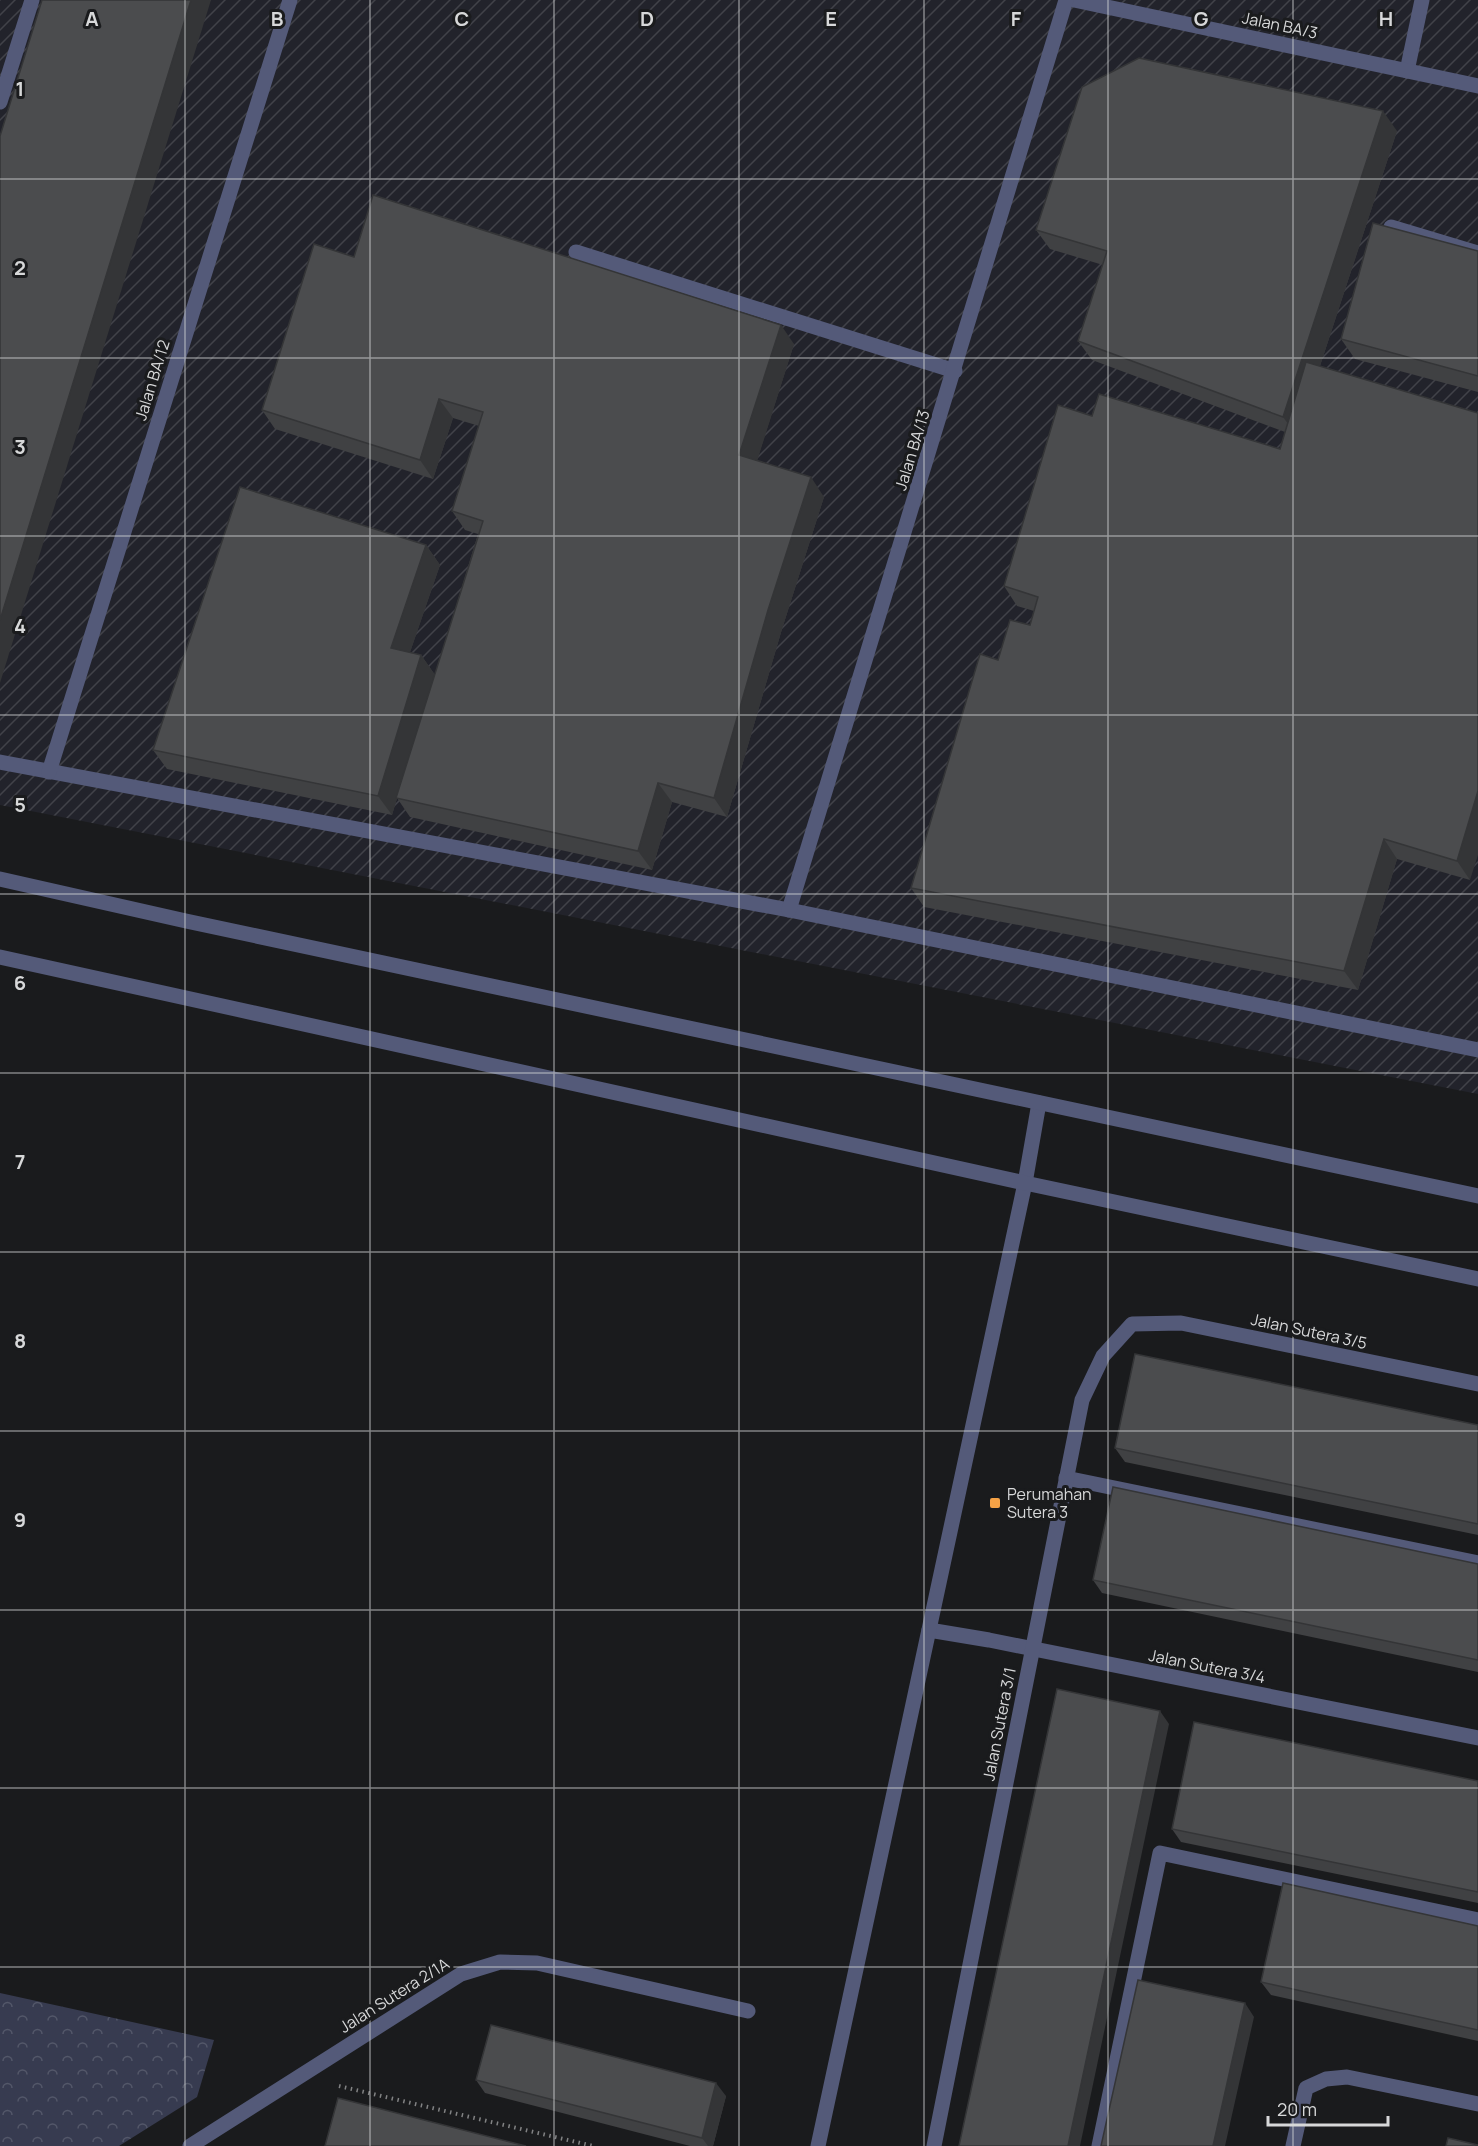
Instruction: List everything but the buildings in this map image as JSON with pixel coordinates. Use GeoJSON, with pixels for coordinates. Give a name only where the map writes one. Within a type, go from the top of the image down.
{"type":"FeatureCollection","features":[{"type":"Feature","properties":{"kind":"street"},"geometry":{"type":"LineString","coordinates":[[0,102],[32,0]]}},
{"type":"Feature","properties":{"kind":"street","name":"Jalan BA/12"},"geometry":{"type":"LineString","coordinates":[[49,772],[290,0]]}},
{"type":"Feature","properties":{"kind":"street","name":"Jalan BA/13"},"geometry":{"type":"LineString","coordinates":[[789,910],[955,371],[1066,0]]}},
{"type":"Feature","properties":{"kind":"street","name":"Jalan BA/3"},"geometry":{"type":"LineString","coordinates":[[1074,0],[1112,4],[1478,86]]}},
{"type":"Feature","properties":{"kind":"street"},"geometry":{"type":"LineString","coordinates":[[1407,71],[1422,0]]}},
{"type":"Feature","properties":{"kind":"street"},"geometry":{"type":"LineString","coordinates":[[1391,227],[1478,253]]}},
{"type":"Feature","properties":{"kind":"street"},"geometry":{"type":"LineString","coordinates":[[576,252],[955,371]]}},
{"type":"Feature","properties":{"kind":"street"},"geometry":{"type":"LineString","coordinates":[[0,762],[789,910],[1478,1050]]}},
{"type":"Feature","properties":{"kind":"street"},"geometry":{"type":"LineString","coordinates":[[0,879],[198,924],[1478,1196]]}},
{"type":"Feature","properties":{"kind":"street"},"geometry":{"type":"LineString","coordinates":[[0,957],[1025,1183],[1478,1279]]}},
{"type":"Feature","properties":{"kind":"street"},"geometry":{"type":"LineString","coordinates":[[818,2146],[1025,1183],[1040,1103]]}},
{"type":"Feature","properties":{"kind":"street","name":"Jalan Sutera 3/5"},"geometry":{"type":"LineString","coordinates":[[1132,1324],[1181,1323],[1478,1384]]}},
{"type":"Feature","properties":{"kind":"street","name":"Jalan Sutera 3/1"},"geometry":{"type":"LineString","coordinates":[[934,2146],[1082,1400],[1102,1356],[1132,1324]]}},
{"type":"Feature","properties":{"kind":"street"},"geometry":{"type":"LineString","coordinates":[[1066,1478],[1478,1563]]}},
{"type":"Feature","properties":{"kind":"street","name":"Jalan Sutera 3/4"},"geometry":{"type":"LineString","coordinates":[[929,1630],[1478,1738]]}},
{"type":"Feature","properties":{"kind":"street"},"geometry":{"type":"LineString","coordinates":[[1099,2146],[1160,1853],[1478,1920]]}},
{"type":"Feature","properties":{"kind":"street","name":"Jalan Sutera 2/1A"},"geometry":{"type":"LineString","coordinates":[[190,2146],[461,1974],[500,1962],[537,1963],[748,2011]]}},
{"type":"Feature","properties":{"kind":"street"},"geometry":{"type":"LineString","coordinates":[[1293,2146],[1306,2088],[1326,2079],[1347,2077],[1478,2104]]}},
{"type":"Feature","properties":{"kind":"path"},"geometry":{"type":"LineString","coordinates":[[297,2077],[593,2146]]}},
{"type":"Feature","properties":{"kind":"shaded area"},"geometry":{"type":"Polygon","coordinates":[[[0,0],[1478,0],[1478,1094],[0,805],[0,0]]]}},
{"type":"Feature","properties":{"kind":"green space"},"geometry":{"type":"Polygon","coordinates":[[[0,1993],[214,2040],[197,2097],[119,2146],[0,2146],[0,1993]]]}},
{"type":"Feature","properties":{"kind":"place","name":"Perumahan Sutera 3"},"geometry":{"type":"Point","coordinates":[995,1503]}}]}
